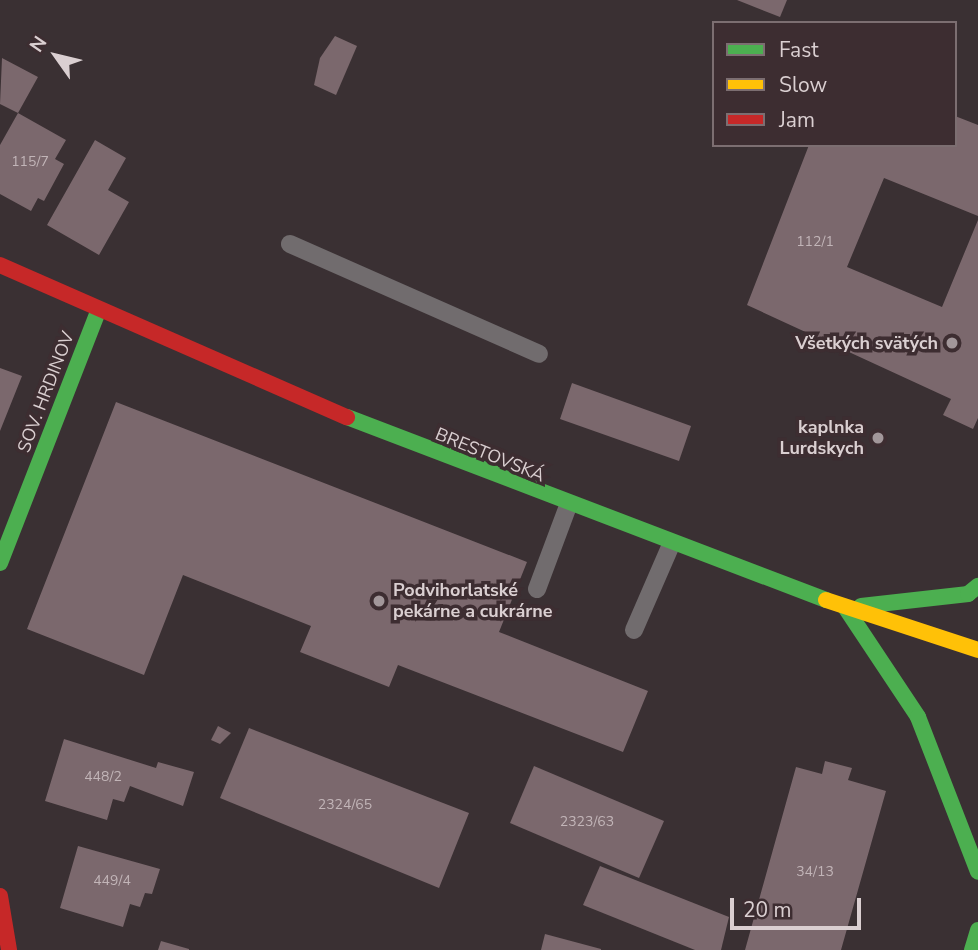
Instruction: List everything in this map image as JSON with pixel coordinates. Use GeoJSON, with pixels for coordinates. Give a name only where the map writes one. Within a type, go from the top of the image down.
{"type":"FeatureCollection","features":[{"type":"Feature","properties":{"kind":"street","name":"BRESTOVSKÁ"},"geometry":{"type":"LineString","coordinates":[[0,265],[98,312],[568,506],[845,607],[978,650]]}},
{"type":"Feature","properties":{"kind":"street","name":"SOV. HRDINOV"},"geometry":{"type":"LineString","coordinates":[[0,563],[98,312]]}},
{"type":"Feature","properties":{"kind":"street"},"geometry":{"type":"LineString","coordinates":[[978,586],[968,594],[845,607],[918,717],[978,872]]}},
{"type":"Feature","properties":{"kind":"street"},"geometry":{"type":"LineString","coordinates":[[0,897],[9,950]]}},
{"type":"Feature","properties":{"kind":"street"},"geometry":{"type":"LineString","coordinates":[[972,950],[978,930]]}},
{"type":"Feature","properties":{"kind":"lane"},"geometry":{"type":"LineString","coordinates":[[289,244],[539,354]]}},
{"type":"Feature","properties":{"kind":"lane"},"geometry":{"type":"LineString","coordinates":[[537,589],[568,506]]}},
{"type":"Feature","properties":{"kind":"lane"},"geometry":{"type":"LineString","coordinates":[[634,630],[671,545]]}},
{"type":"Feature","properties":{"kind":"building"},"geometry":{"type":"Polygon","coordinates":[[[737,0],[787,0],[780,17],[737,0]]]}},
{"type":"Feature","properties":{"kind":"building"},"geometry":{"type":"Polygon","coordinates":[[[335,36],[357,46],[336,95],[314,85],[320,58],[335,36]]]}},
{"type":"Feature","properties":{"kind":"building"},"geometry":{"type":"Polygon","coordinates":[[[2,58],[38,77],[18,113],[0,104],[2,58]]]}},
{"type":"Feature","properties":{"kind":"building"},"geometry":{"type":"Polygon","coordinates":[[[18,113],[66,140],[55,159],[64,164],[44,201],[38,198],[31,211],[0,194],[0,145],[18,113]]]}},
{"type":"Feature","properties":{"kind":"building"},"geometry":{"type":"Polygon","coordinates":[[[957,117],[978,125],[978,216],[884,178],[847,267],[942,307],[978,220],[978,418],[973,429],[943,415],[951,399],[747,305],[808,147],[957,147],[957,117]]]}},
{"type":"Feature","properties":{"kind":"building"},"geometry":{"type":"Polygon","coordinates":[[[95,140],[126,158],[108,190],[129,202],[99,255],[47,225],[95,140]]]}},
{"type":"Feature","properties":{"kind":"building"},"geometry":{"type":"Polygon","coordinates":[[[0,368],[22,376],[0,431],[0,368]]]}},
{"type":"Feature","properties":{"kind":"building"},"geometry":{"type":"Polygon","coordinates":[[[572,383],[691,426],[679,461],[560,419],[572,383]]]}},
{"type":"Feature","properties":{"kind":"building","name":"Podvihorlatské pekárne a cukrárne"},"geometry":{"type":"Polygon","coordinates":[[[116,402],[527,562],[499,632],[648,691],[623,752],[398,665],[389,687],[300,652],[311,626],[183,575],[144,675],[27,629],[116,402]]]}},
{"type":"Feature","properties":{"kind":"building"},"geometry":{"type":"Polygon","coordinates":[[[218,726],[231,733],[220,744],[211,740],[218,726]]]}},
{"type":"Feature","properties":{"kind":"building"},"geometry":{"type":"Polygon","coordinates":[[[249,728],[469,813],[439,888],[220,798],[249,728]]]}},
{"type":"Feature","properties":{"kind":"building"},"geometry":{"type":"Polygon","coordinates":[[[64,739],[156,768],[158,762],[194,772],[183,806],[130,786],[124,802],[113,799],[107,820],[45,801],[64,739]]]}},
{"type":"Feature","properties":{"kind":"building"},"geometry":{"type":"Polygon","coordinates":[[[825,761],[852,768],[848,780],[886,791],[841,950],[745,950],[796,767],[822,774],[825,761]]]}},
{"type":"Feature","properties":{"kind":"building"},"geometry":{"type":"Polygon","coordinates":[[[534,766],[664,821],[639,878],[510,823],[534,766]]]}},
{"type":"Feature","properties":{"kind":"building"},"geometry":{"type":"Polygon","coordinates":[[[78,846],[160,869],[152,894],[145,893],[140,907],[130,904],[123,927],[60,908],[78,846]]]}},
{"type":"Feature","properties":{"kind":"building"},"geometry":{"type":"Polygon","coordinates":[[[600,866],[729,917],[721,950],[695,950],[583,905],[600,866]]]}},
{"type":"Feature","properties":{"kind":"building"},"geometry":{"type":"Polygon","coordinates":[[[545,934],[601,949],[601,950],[541,950],[545,934]]]}},
{"type":"Feature","properties":{"kind":"building"},"geometry":{"type":"Polygon","coordinates":[[[161,941],[189,949],[189,950],[158,950],[161,941]]]}},
{"type":"Feature","properties":{"kind":"traffic: fast"},"geometry":{"type":"LineString","coordinates":[[0,563],[98,312]]}},
{"type":"Feature","properties":{"kind":"traffic: fast"},"geometry":{"type":"LineString","coordinates":[[347,417],[826,600]]}},
{"type":"Feature","properties":{"kind":"traffic: fast"},"geometry":{"type":"LineString","coordinates":[[861,606],[968,594],[978,586]]}},
{"type":"Feature","properties":{"kind":"traffic: fast"},"geometry":{"type":"LineString","coordinates":[[845,607],[918,717],[978,872]]}},
{"type":"Feature","properties":{"kind":"traffic: fast"},"geometry":{"type":"LineString","coordinates":[[972,950],[978,930]]}},
{"type":"Feature","properties":{"kind":"traffic: slow"},"geometry":{"type":"LineString","coordinates":[[826,600],[978,650]]}},
{"type":"Feature","properties":{"kind":"traffic: jam"},"geometry":{"type":"LineString","coordinates":[[0,265],[347,417]]}},
{"type":"Feature","properties":{"kind":"traffic: jam"},"geometry":{"type":"LineString","coordinates":[[0,896],[9,950]]}},
{"type":"Feature","properties":{"kind":"place","name":"Všetkých svätých"},"geometry":{"type":"Point","coordinates":[952,343]}},
{"type":"Feature","properties":{"kind":"place","name":"kaplnka Lurdskych"},"geometry":{"type":"Point","coordinates":[878,438]}},
{"type":"Feature","properties":{"kind":"place","name":"Podvihorlatské pekárne a cukrárne"},"geometry":{"type":"Point","coordinates":[379,601]}}]}
